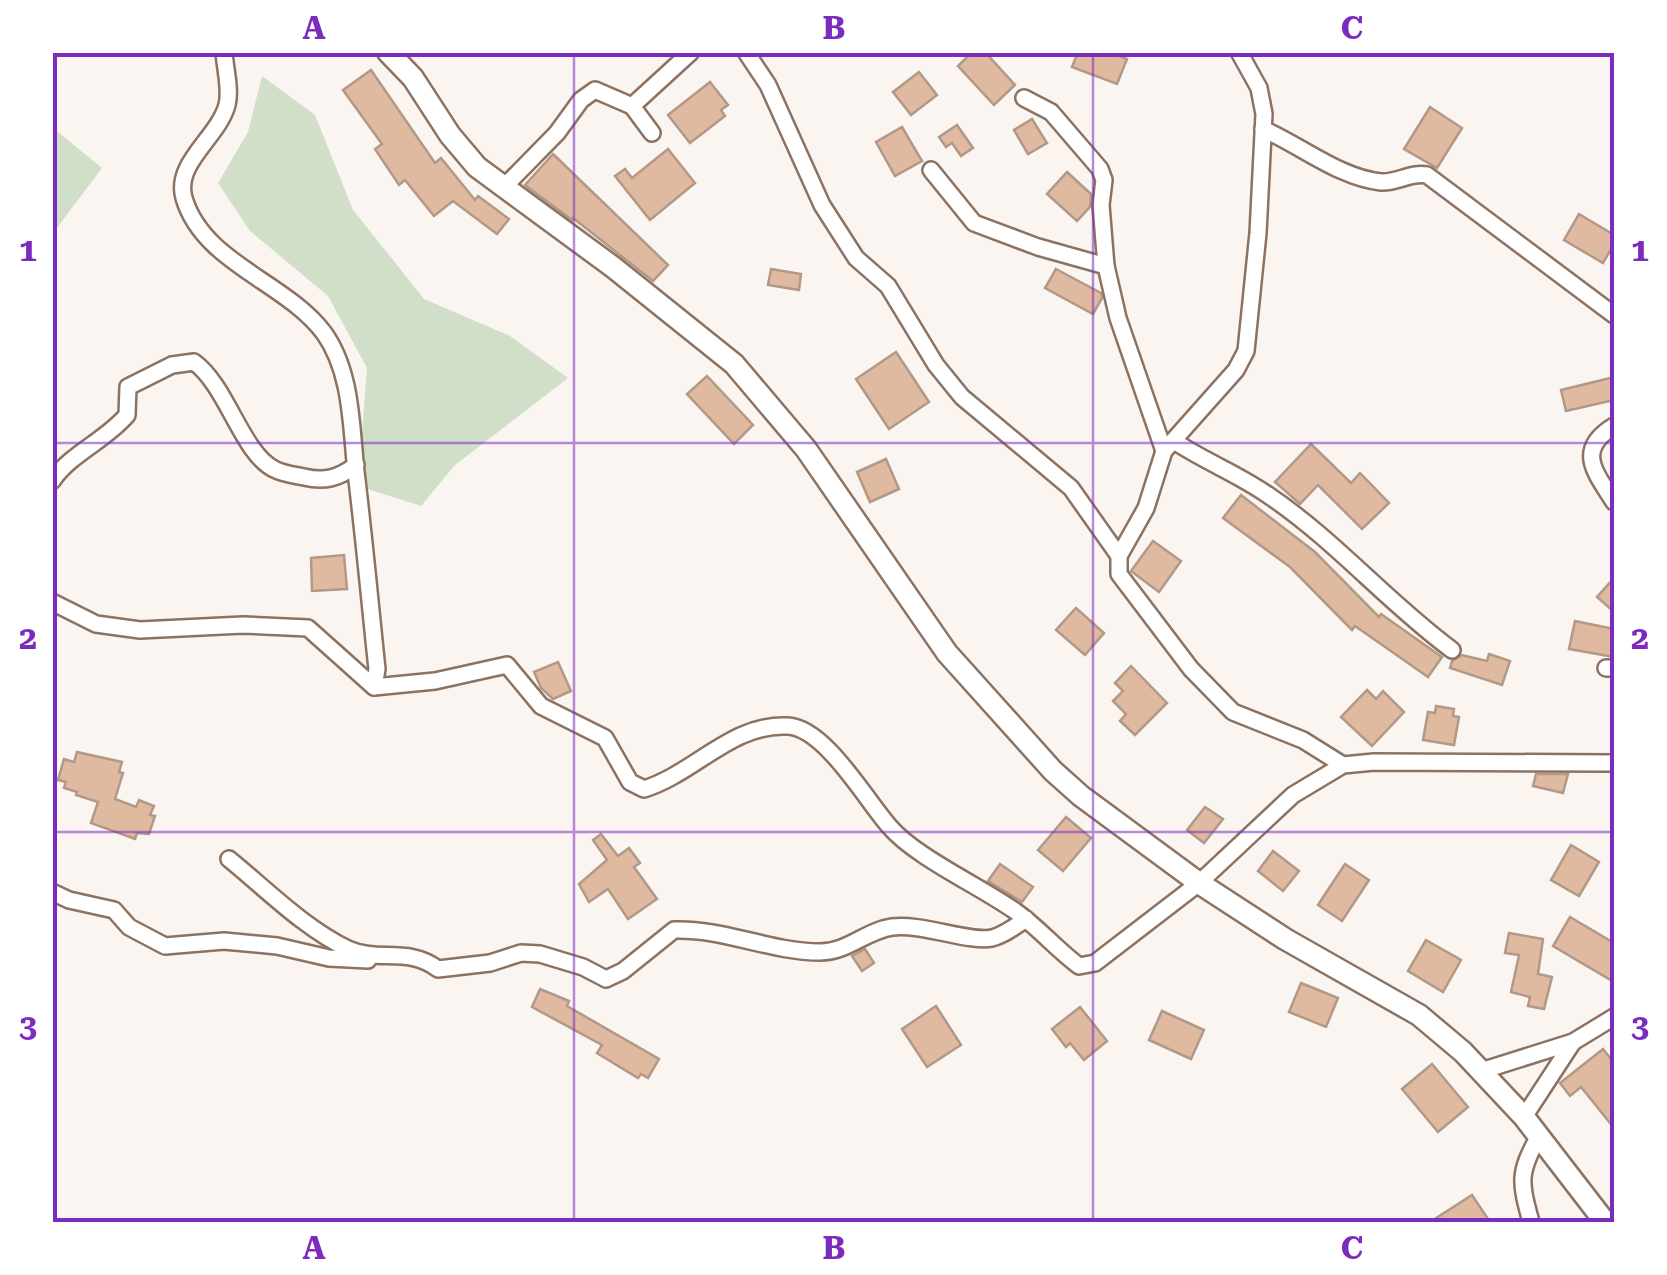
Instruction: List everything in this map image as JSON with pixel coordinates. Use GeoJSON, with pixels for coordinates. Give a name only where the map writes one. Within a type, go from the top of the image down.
{"type":"FeatureCollection","features":[{"type":"Feature","properties":{"kind":"main road"},"geometry":{"type":"LineString","coordinates":[[388,52],[413,78],[450,135],[477,166],[600,256],[734,364],[806,449],[947,653],[983,696],[1081,796],[1284,939],[1420,1016],[1524,1118],[1604,1222]]}},
{"type":"Feature","properties":{"kind":"street"},"geometry":{"type":"LineString","coordinates":[[224,52],[228,102],[220,122],[182,176],[185,202],[192,220],[207,236],[300,308],[323,332],[337,355],[349,402],[377,668],[374,687]]}},
{"type":"Feature","properties":{"kind":"street"},"geometry":{"type":"LineString","coordinates":[[746,52],[768,86],[822,205],[856,258],[888,286],[936,365],[962,397],[1070,488],[1120,556]]}},
{"type":"Feature","properties":{"kind":"street"},"geometry":{"type":"LineString","coordinates":[[1239,52],[1259,88],[1264,129],[1246,351],[1236,370],[1169,446],[1146,508],[1120,556],[1119,574],[1209,691],[1233,712],[1303,740],[1343,765]]}},
{"type":"Feature","properties":{"kind":"street"},"geometry":{"type":"LineString","coordinates":[[632,106],[688,54]]}},
{"type":"Feature","properties":{"kind":"street"},"geometry":{"type":"LineString","coordinates":[[504,187],[558,133],[581,100],[595,90],[632,106],[652,134]]}},
{"type":"Feature","properties":{"kind":"street"},"geometry":{"type":"LineString","coordinates":[[1024,98],[1051,112],[1100,169],[1104,180],[1101,205],[1106,266],[1118,318],[1169,446],[1268,494],[1452,650]]}},
{"type":"Feature","properties":{"kind":"street"},"geometry":{"type":"LineString","coordinates":[[1264,129],[1331,164],[1381,182],[1416,173],[1428,175],[1614,315]]}},
{"type":"Feature","properties":{"kind":"street"},"geometry":{"type":"LineString","coordinates":[[931,170],[974,223],[1106,266]]}},
{"type":"Feature","properties":{"kind":"street"},"geometry":{"type":"LineString","coordinates":[[52,482],[72,458],[113,431],[127,415],[128,387],[172,366],[194,362],[217,387],[253,448],[270,468],[312,479],[338,478],[356,465]]}},
{"type":"Feature","properties":{"kind":"street"},"geometry":{"type":"LineString","coordinates":[[1614,426],[1595,440],[1591,458],[1614,502]]}},
{"type":"Feature","properties":{"kind":"street"},"geometry":{"type":"LineString","coordinates":[[52,602],[96,624],[140,630],[244,625],[308,628],[374,687],[436,682],[507,665],[541,706],[605,738],[630,782],[644,789],[679,775],[744,732],[772,726],[800,728],[809,732],[842,767],[897,836],[1026,919],[1079,966],[1087,966],[1199,882],[1293,795],[1343,765],[1614,763]]}},
{"type":"Feature","properties":{"kind":"street"},"geometry":{"type":"LineString","coordinates":[[228,859],[333,940],[360,954],[408,955],[438,969],[540,954],[606,979],[624,971],[674,930],[824,952],[852,946],[874,931],[892,927],[990,938],[1026,919]]}},
{"type":"Feature","properties":{"kind":"street"},"geometry":{"type":"LineString","coordinates":[[52,892],[114,910],[129,927],[165,946],[224,941],[364,962],[386,954]]}},
{"type":"Feature","properties":{"kind":"street"},"geometry":{"type":"LineString","coordinates":[[1480,1071],[1573,1042],[1614,1017]]}},
{"type":"Feature","properties":{"kind":"street"},"geometry":{"type":"LineString","coordinates":[[1524,1118],[1573,1042]]}},
{"type":"Feature","properties":{"kind":"street"},"geometry":{"type":"LineString","coordinates":[[1531,1222],[1521,1174],[1539,1136]]}},
{"type":"Feature","properties":{"kind":"green space"},"geometry":{"type":"Polygon","coordinates":[[[262,76],[315,115],[353,210],[424,299],[510,336],[568,378],[455,465],[421,506],[358,486],[367,368],[328,296],[250,231],[218,183],[248,132],[262,76]]]}},
{"type":"Feature","properties":{"kind":"green space"},"geometry":{"type":"Polygon","coordinates":[[[53,128],[102,168],[53,233],[53,128]]]}},
{"type":"Feature","properties":{"kind":"building"},"geometry":{"type":"Polygon","coordinates":[[[972,52],[985,52],[1015,85],[994,105],[958,66],[972,52]]]}},
{"type":"Feature","properties":{"kind":"building"},"geometry":{"type":"Polygon","coordinates":[[[1078,52],[1109,52],[1127,59],[1117,84],[1072,67],[1078,52]]]}},
{"type":"Feature","properties":{"kind":"building"},"geometry":{"type":"Polygon","coordinates":[[[371,70],[435,163],[441,158],[475,200],[478,196],[509,219],[497,234],[453,201],[434,216],[405,180],[399,185],[375,149],[382,144],[343,90],[371,70]]]}},
{"type":"Feature","properties":{"kind":"building"},"geometry":{"type":"Polygon","coordinates":[[[919,72],[937,95],[911,115],[893,92],[919,72]]]}},
{"type":"Feature","properties":{"kind":"building"},"geometry":{"type":"Polygon","coordinates":[[[710,82],[728,105],[721,110],[725,116],[690,143],[668,115],[710,82]]]}},
{"type":"Feature","properties":{"kind":"building"},"geometry":{"type":"Polygon","coordinates":[[[1430,107],[1462,128],[1437,168],[1404,149],[1430,107]]]}},
{"type":"Feature","properties":{"kind":"building"},"geometry":{"type":"Polygon","coordinates":[[[1032,119],[1047,143],[1028,154],[1014,130],[1032,119]]]}},
{"type":"Feature","properties":{"kind":"building"},"geometry":{"type":"Polygon","coordinates":[[[957,125],[973,148],[961,156],[952,143],[946,147],[939,137],[957,125]]]}},
{"type":"Feature","properties":{"kind":"building"},"geometry":{"type":"Polygon","coordinates":[[[902,127],[922,161],[895,176],[876,142],[902,127]]]}},
{"type":"Feature","properties":{"kind":"building"},"geometry":{"type":"Polygon","coordinates":[[[668,149],[695,183],[650,220],[615,176],[625,169],[632,178],[668,149]]]}},
{"type":"Feature","properties":{"kind":"building"},"geometry":{"type":"Polygon","coordinates":[[[553,154],[668,265],[653,281],[525,185],[553,154]]]}},
{"type":"Feature","properties":{"kind":"building"},"geometry":{"type":"Polygon","coordinates":[[[1067,172],[1091,194],[1090,207],[1077,221],[1047,194],[1067,172]]]}},
{"type":"Feature","properties":{"kind":"building"},"geometry":{"type":"Polygon","coordinates":[[[1579,214],[1614,235],[1614,244],[1603,263],[1564,240],[1579,214]]]}},
{"type":"Feature","properties":{"kind":"building"},"geometry":{"type":"Polygon","coordinates":[[[771,269],[801,274],[799,290],[768,285],[771,269]]]}},
{"type":"Feature","properties":{"kind":"building"},"geometry":{"type":"Polygon","coordinates":[[[1056,269],[1101,293],[1093,314],[1045,288],[1056,269]]]}},
{"type":"Feature","properties":{"kind":"building"},"geometry":{"type":"Polygon","coordinates":[[[896,352],[929,402],[889,429],[856,379],[896,352]]]}},
{"type":"Feature","properties":{"kind":"building"},"geometry":{"type":"Polygon","coordinates":[[[707,376],[753,425],[734,444],[687,394],[707,376]]]}},
{"type":"Feature","properties":{"kind":"building"},"geometry":{"type":"Polygon","coordinates":[[[1614,377],[1614,400],[1566,411],[1561,390],[1614,377]]]}},
{"type":"Feature","properties":{"kind":"building"},"geometry":{"type":"Polygon","coordinates":[[[1311,444],[1351,483],[1360,473],[1389,503],[1362,529],[1318,485],[1300,504],[1275,482],[1311,444]]]}},
{"type":"Feature","properties":{"kind":"building"},"geometry":{"type":"Polygon","coordinates":[[[886,459],[899,489],[870,502],[857,472],[886,459]]]}},
{"type":"Feature","properties":{"kind":"building"},"geometry":{"type":"Polygon","coordinates":[[[1241,495],[1315,552],[1379,617],[1381,614],[1442,657],[1428,677],[1355,626],[1352,630],[1290,567],[1223,518],[1241,495]]]}},
{"type":"Feature","properties":{"kind":"building"},"geometry":{"type":"Polygon","coordinates":[[[1153,541],[1181,561],[1159,592],[1131,571],[1153,541]]]}},
{"type":"Feature","properties":{"kind":"building"},"geometry":{"type":"Polygon","coordinates":[[[344,555],[347,589],[312,591],[311,558],[344,555]]]}},
{"type":"Feature","properties":{"kind":"building"},"geometry":{"type":"Polygon","coordinates":[[[1614,578],[1614,612],[1597,597],[1614,578]]]}},
{"type":"Feature","properties":{"kind":"building"},"geometry":{"type":"Polygon","coordinates":[[[1076,608],[1104,633],[1085,655],[1056,630],[1076,608]]]}},
{"type":"Feature","properties":{"kind":"building"},"geometry":{"type":"Polygon","coordinates":[[[1575,621],[1614,629],[1614,657],[1569,649],[1575,621]]]}},
{"type":"Feature","properties":{"kind":"building"},"geometry":{"type":"Polygon","coordinates":[[[1489,654],[1510,661],[1502,685],[1450,668],[1452,661],[1462,655],[1487,661],[1489,654]]]}},
{"type":"Feature","properties":{"kind":"building"},"geometry":{"type":"Polygon","coordinates":[[[558,662],[571,691],[553,699],[541,688],[534,672],[558,662]]]}},
{"type":"Feature","properties":{"kind":"building"},"geometry":{"type":"Polygon","coordinates":[[[1131,666],[1167,703],[1135,735],[1120,721],[1126,714],[1113,701],[1123,691],[1115,683],[1131,666]]]}},
{"type":"Feature","properties":{"kind":"building"},"geometry":{"type":"Polygon","coordinates":[[[1367,690],[1376,699],[1383,691],[1404,712],[1372,746],[1341,717],[1367,690]]]}},
{"type":"Feature","properties":{"kind":"building"},"geometry":{"type":"Polygon","coordinates":[[[1436,706],[1454,709],[1453,716],[1459,717],[1454,745],[1423,740],[1428,712],[1435,713],[1436,706]]]}},
{"type":"Feature","properties":{"kind":"building"},"geometry":{"type":"Polygon","coordinates":[[[77,752],[122,762],[119,772],[123,773],[115,799],[136,807],[139,800],[154,806],[149,834],[137,833],[135,839],[91,823],[98,802],[76,795],[77,792],[64,788],[66,782],[58,780],[64,759],[74,762],[77,752]]]}},
{"type":"Feature","properties":{"kind":"building"},"geometry":{"type":"Polygon","coordinates":[[[1536,774],[1568,774],[1563,793],[1533,786],[1536,774]]]}},
{"type":"Feature","properties":{"kind":"building"},"geometry":{"type":"Polygon","coordinates":[[[1205,807],[1223,819],[1204,843],[1187,830],[1205,807]]]}},
{"type":"Feature","properties":{"kind":"building"},"geometry":{"type":"Polygon","coordinates":[[[1066,817],[1091,838],[1063,871],[1038,850],[1066,817]]]}},
{"type":"Feature","properties":{"kind":"building"},"geometry":{"type":"Polygon","coordinates":[[[601,834],[618,856],[629,848],[640,863],[634,867],[657,899],[628,919],[608,889],[589,902],[579,884],[607,860],[593,840],[601,834]]]}},
{"type":"Feature","properties":{"kind":"building"},"geometry":{"type":"Polygon","coordinates":[[[1571,845],[1599,862],[1579,896],[1551,880],[1571,845]]]}},
{"type":"Feature","properties":{"kind":"building"},"geometry":{"type":"Polygon","coordinates":[[[1273,851],[1299,871],[1283,891],[1258,871],[1273,851]]]}},
{"type":"Feature","properties":{"kind":"building"},"geometry":{"type":"Polygon","coordinates":[[[1000,864],[1033,887],[1022,902],[988,881],[1000,864]]]}},
{"type":"Feature","properties":{"kind":"building"},"geometry":{"type":"Polygon","coordinates":[[[1345,864],[1369,880],[1342,921],[1318,905],[1345,864]]]}},
{"type":"Feature","properties":{"kind":"building"},"geometry":{"type":"Polygon","coordinates":[[[1570,917],[1614,943],[1614,982],[1553,946],[1570,917]]]}},
{"type":"Feature","properties":{"kind":"building"},"geometry":{"type":"Polygon","coordinates":[[[1509,933],[1543,939],[1538,974],[1552,977],[1544,1009],[1528,1006],[1530,997],[1511,992],[1519,955],[1505,953],[1509,933]]]}},
{"type":"Feature","properties":{"kind":"building"},"geometry":{"type":"Polygon","coordinates":[[[1426,940],[1461,960],[1443,992],[1408,971],[1426,940]]]}},
{"type":"Feature","properties":{"kind":"building"},"geometry":{"type":"Polygon","coordinates":[[[865,949],[874,963],[862,971],[852,956],[865,949]]]}},
{"type":"Feature","properties":{"kind":"building"},"geometry":{"type":"Polygon","coordinates":[[[1301,983],[1338,998],[1326,1027],[1289,1012],[1301,983]]]}},
{"type":"Feature","properties":{"kind":"building"},"geometry":{"type":"Polygon","coordinates":[[[540,989],[569,1001],[567,1006],[659,1059],[648,1078],[641,1074],[638,1078],[597,1053],[602,1045],[532,1007],[540,989]]]}},
{"type":"Feature","properties":{"kind":"building"},"geometry":{"type":"Polygon","coordinates":[[[936,1006],[961,1045],[927,1067],[902,1029],[936,1006]]]}},
{"type":"Feature","properties":{"kind":"building"},"geometry":{"type":"Polygon","coordinates":[[[1080,1007],[1107,1041],[1084,1060],[1070,1043],[1066,1047],[1052,1029],[1080,1007]]]}},
{"type":"Feature","properties":{"kind":"building"},"geometry":{"type":"Polygon","coordinates":[[[1162,1011],[1204,1030],[1191,1059],[1149,1040],[1162,1011]]]}},
{"type":"Feature","properties":{"kind":"building"},"geometry":{"type":"Polygon","coordinates":[[[1603,1049],[1614,1063],[1614,1128],[1581,1087],[1570,1096],[1560,1083],[1603,1049]]]}},
{"type":"Feature","properties":{"kind":"building"},"geometry":{"type":"Polygon","coordinates":[[[1432,1064],[1468,1107],[1438,1132],[1402,1089],[1432,1064]]]}},
{"type":"Feature","properties":{"kind":"building"},"geometry":{"type":"Polygon","coordinates":[[[1472,1195],[1490,1222],[1430,1222],[1472,1195]]]}}]}
